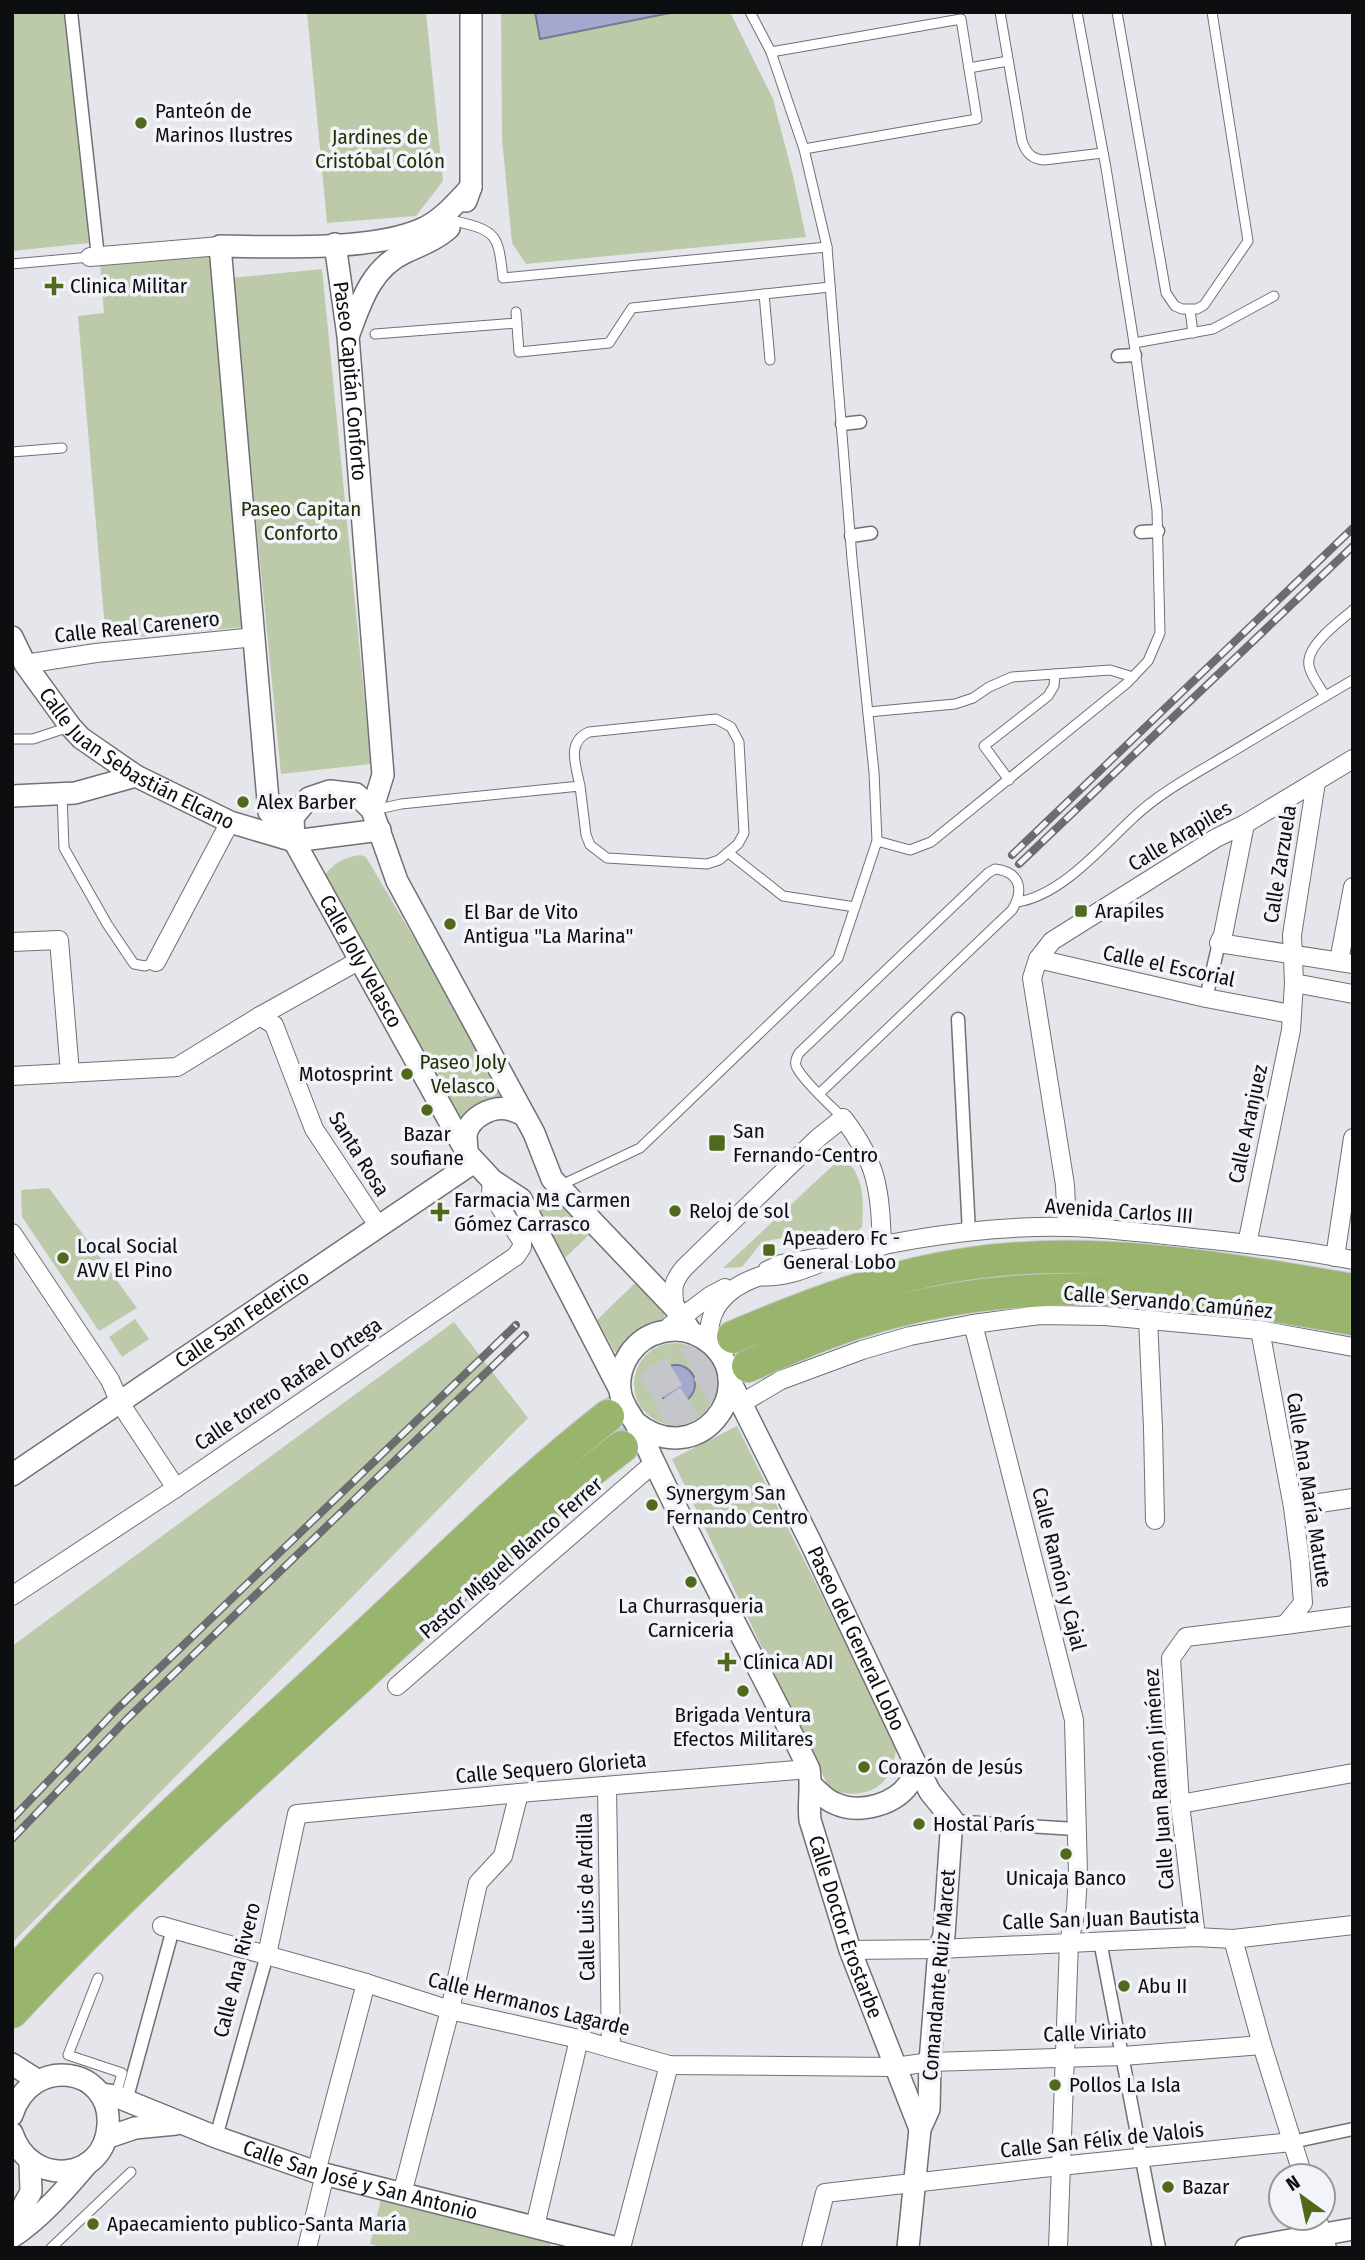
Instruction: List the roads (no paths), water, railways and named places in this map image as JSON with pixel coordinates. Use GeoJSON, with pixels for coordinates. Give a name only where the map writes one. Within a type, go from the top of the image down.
{"type":"FeatureCollection","features":[{"type":"Feature","properties":{"kind":"highway"},"geometry":{"type":"LineString","coordinates":[[698,1327],[809,1304],[928,1272],[1008,1259],[1082,1258],[1171,1262],[1353,1290]]}},
{"type":"Feature","properties":{"kind":"highway"},"geometry":{"type":"LineString","coordinates":[[738,1372],[818,1335],[893,1312],[1009,1291],[1113,1288],[1166,1291],[1353,1318]]}},
{"type":"Feature","properties":{"kind":"highway"},"geometry":{"type":"LineString","coordinates":[[12,1975],[69,1914],[156,1829],[530,1482],[621,1419]]}},
{"type":"Feature","properties":{"kind":"highway"},"geometry":{"type":"LineString","coordinates":[[12,2012],[79,1940],[184,1839],[586,1474],[621,1419]]}},
{"type":"Feature","properties":{"kind":"street"},"geometry":{"type":"LineString","coordinates":[[71,12],[94,257],[220,246],[279,247],[376,240],[422,229],[441,218],[471,187]]}},
{"type":"Feature","properties":{"kind":"street"},"geometry":{"type":"LineString","coordinates":[[348,336],[366,293],[381,268],[445,232],[464,209],[471,187],[471,12]]}},
{"type":"Feature","properties":{"kind":"street","name":"Paseo Capitán Conforto"},"geometry":{"type":"LineString","coordinates":[[335,244],[348,336],[383,775],[372,810]]}},
{"type":"Feature","properties":{"kind":"street"},"geometry":{"type":"LineString","coordinates":[[220,246],[255,637]]}},
{"type":"Feature","properties":{"kind":"street"},"geometry":{"type":"LineString","coordinates":[[1118,356],[1135,349]]}},
{"type":"Feature","properties":{"kind":"street"},"geometry":{"type":"LineString","coordinates":[[842,424],[860,422]]}},
{"type":"Feature","properties":{"kind":"street"},"geometry":{"type":"LineString","coordinates":[[1141,532],[1158,531]]}},
{"type":"Feature","properties":{"kind":"street"},"geometry":{"type":"LineString","coordinates":[[850,536],[871,533]]}},
{"type":"Feature","properties":{"kind":"street","name":"Calle Juan Sebastián Elcano"},"geometry":{"type":"LineString","coordinates":[[12,636],[25,664],[70,726],[82,738],[136,776],[230,821],[294,841]]}},
{"type":"Feature","properties":{"kind":"street","name":"Calle Real Carenero"},"geometry":{"type":"LineString","coordinates":[[25,664],[96,653],[255,637]]}},
{"type":"Feature","properties":{"kind":"street","name":"Calle Joly Velasco"},"geometry":{"type":"LineString","coordinates":[[255,637],[269,812],[294,841],[470,1157]]}},
{"type":"Feature","properties":{"kind":"street","name":"Calle Arapiles"},"geometry":{"type":"LineString","coordinates":[[1038,960],[1052,942],[1216,838],[1245,824],[1353,759]]}},
{"type":"Feature","properties":{"kind":"street"},"geometry":{"type":"LineString","coordinates":[[12,796],[75,793],[136,776]]}},
{"type":"Feature","properties":{"kind":"street","name":"Calle Zarzuela"},"geometry":{"type":"LineString","coordinates":[[1294,983],[1292,935],[1316,782]]}},
{"type":"Feature","properties":{"kind":"street"},"geometry":{"type":"LineString","coordinates":[[380,830],[294,841],[293,817],[309,798],[321,792],[340,791],[355,794],[372,810],[380,830],[397,881],[534,1133],[555,1182],[698,1327]]}},
{"type":"Feature","properties":{"kind":"street"},"geometry":{"type":"LineString","coordinates":[[156,962],[230,821]]}},
{"type":"Feature","properties":{"kind":"street"},"geometry":{"type":"LineString","coordinates":[[1206,998],[1223,935],[1245,824]]}},
{"type":"Feature","properties":{"kind":"street"},"geometry":{"type":"LineString","coordinates":[[1346,963],[1353,887]]}},
{"type":"Feature","properties":{"kind":"street"},"geometry":{"type":"LineString","coordinates":[[12,942],[59,940],[70,1073]]}},
{"type":"Feature","properties":{"kind":"street","name":"Calle el Escorial"},"geometry":{"type":"LineString","coordinates":[[1219,943],[1346,963]]}},
{"type":"Feature","properties":{"kind":"street"},"geometry":{"type":"LineString","coordinates":[[12,1076],[177,1067],[267,1020],[360,960]]}},
{"type":"Feature","properties":{"kind":"street"},"geometry":{"type":"LineString","coordinates":[[1038,960],[1032,978],[1065,1185],[1066,1227]]}},
{"type":"Feature","properties":{"kind":"street","name":"Calle el Escorial"},"geometry":{"type":"LineString","coordinates":[[1038,960],[1291,1014]]}},
{"type":"Feature","properties":{"kind":"street"},"geometry":{"type":"LineString","coordinates":[[1294,983],[1353,994]]}},
{"type":"Feature","properties":{"kind":"street","name":"Calle Aranjuez"},"geometry":{"type":"LineString","coordinates":[[1247,1244],[1291,1030],[1294,983]]}},
{"type":"Feature","properties":{"kind":"street"},"geometry":{"type":"LineString","coordinates":[[958,1019],[969,1233]]}},
{"type":"Feature","properties":{"kind":"street","name":"Santa Rosa"},"geometry":{"type":"LineString","coordinates":[[267,1020],[314,1129],[379,1227]]}},
{"type":"Feature","properties":{"kind":"street"},"geometry":{"type":"LineString","coordinates":[[524,1115],[507,1109],[494,1109],[482,1114],[471,1123],[466,1133],[470,1157],[492,1180],[521,1199],[621,1419],[654,1463],[810,1778],[834,1803],[858,1808],[874,1807],[893,1798],[906,1786],[913,1778],[915,1763]]}},
{"type":"Feature","properties":{"kind":"street"},"geometry":{"type":"LineString","coordinates":[[621,1419],[656,1436],[667,1438],[680,1438],[703,1431],[712,1423],[725,1403],[738,1372],[721,1356],[673,1294],[673,1281],[818,1138],[843,1118],[859,1139],[876,1177],[882,1245]]}},
{"type":"Feature","properties":{"kind":"street"},"geometry":{"type":"LineString","coordinates":[[1344,1259],[1353,1138]]}},
{"type":"Feature","properties":{"kind":"street","name":"Calle San Federico"},"geometry":{"type":"LineString","coordinates":[[12,1475],[379,1227],[470,1157]]}},
{"type":"Feature","properties":{"kind":"street","name":"Calle torero Rafael Ortega"},"geometry":{"type":"LineString","coordinates":[[12,1596],[176,1488],[516,1256],[523,1247],[519,1236],[491,1194],[492,1180]]}},
{"type":"Feature","properties":{"kind":"street"},"geometry":{"type":"LineString","coordinates":[[521,1199],[555,1182]]}},
{"type":"Feature","properties":{"kind":"street","name":"Avenida Carlos III"},"geometry":{"type":"LineString","coordinates":[[698,1327],[710,1296],[733,1284],[882,1245],[1023,1227],[1066,1227],[1247,1244],[1344,1259]]}},
{"type":"Feature","properties":{"kind":"street"},"geometry":{"type":"LineString","coordinates":[[12,1233],[110,1380],[120,1403],[176,1488]]}},
{"type":"Feature","properties":{"kind":"street"},"geometry":{"type":"LineString","coordinates":[[621,1419],[623,1366],[628,1355],[646,1338],[663,1331],[709,1327],[715,1307],[745,1283]]}},
{"type":"Feature","properties":{"kind":"street","name":"Calle Servando Camúñez"},"geometry":{"type":"LineString","coordinates":[[742,1403],[781,1380],[862,1350],[910,1336],[973,1324],[1050,1315],[1148,1319],[1260,1330],[1353,1347]]}},
{"type":"Feature","properties":{"kind":"street"},"geometry":{"type":"LineString","coordinates":[[1148,1319],[1155,1520]]}},
{"type":"Feature","properties":{"kind":"street","name":"Calle Ramón y Cajal"},"geometry":{"type":"LineString","coordinates":[[973,1324],[1074,1720],[1078,1874],[1076,1910],[1069,1942],[1058,2248]]}},
{"type":"Feature","properties":{"kind":"street","name":"Calle Ana María Matute"},"geometry":{"type":"LineString","coordinates":[[1260,1330],[1293,1507],[1300,1562],[1303,1603],[1286,1625]]}},
{"type":"Feature","properties":{"kind":"street","name":"Paseo del General Lobo"},"geometry":{"type":"LineString","coordinates":[[738,1372],[742,1403],[915,1763],[930,1792],[952,1819]]}},
{"type":"Feature","properties":{"kind":"street","name":"Pastor Miguel Blanco Ferrer"},"geometry":{"type":"LineString","coordinates":[[397,1686],[654,1463]]}},
{"type":"Feature","properties":{"kind":"street"},"geometry":{"type":"LineString","coordinates":[[1293,1507],[1353,1498]]}},
{"type":"Feature","properties":{"kind":"street"},"geometry":{"type":"LineString","coordinates":[[1286,1625],[1353,1616]]}},
{"type":"Feature","properties":{"kind":"street","name":"Calle Juan Ramón Jiménez"},"geometry":{"type":"LineString","coordinates":[[1196,1937],[1180,1804],[1171,1658],[1186,1637],[1286,1625]]}},
{"type":"Feature","properties":{"kind":"street"},"geometry":{"type":"LineString","coordinates":[[1180,1804],[1353,1773]]}},
{"type":"Feature","properties":{"kind":"street","name":"Calle Sequero Glorieta"},"geometry":{"type":"LineString","coordinates":[[297,1814],[607,1786],[810,1778]]}},
{"type":"Feature","properties":{"kind":"street","name":"Calle Doctor Erostarbe"},"geometry":{"type":"LineString","coordinates":[[810,1778],[810,1820],[850,1950],[920,2129]]}},
{"type":"Feature","properties":{"kind":"street","name":"Calle Luis de Ardilla"},"geometry":{"type":"LineString","coordinates":[[607,1786],[611,2048]]}},
{"type":"Feature","properties":{"kind":"street"},"geometry":{"type":"LineString","coordinates":[[402,2194],[450,2010],[478,1883],[503,1856],[519,1793]]}},
{"type":"Feature","properties":{"kind":"street","name":"Calle Ana Rivero"},"geometry":{"type":"LineString","coordinates":[[216,2137],[267,1955],[297,1814]]}},
{"type":"Feature","properties":{"kind":"street"},"geometry":{"type":"LineString","coordinates":[[952,1819],[1075,1829]]}},
{"type":"Feature","properties":{"kind":"street","name":"Comandante Ruiz Marcet"},"geometry":{"type":"LineString","coordinates":[[920,2129],[929,2109],[930,2062],[939,1949],[944,1935],[952,1819]]}},
{"type":"Feature","properties":{"kind":"street","name":"Calle San Juan Bautista"},"geometry":{"type":"LineString","coordinates":[[850,1950],[939,1949],[1196,1937],[1233,1939],[1353,1925]]}},
{"type":"Feature","properties":{"kind":"street"},"geometry":{"type":"LineString","coordinates":[[12,2237],[25,2229],[100,2151],[109,2123],[106,2108],[114,2097],[167,1927]]}},
{"type":"Feature","properties":{"kind":"street","name":"Calle Hermanos Lagarde"},"geometry":{"type":"LineString","coordinates":[[167,1927],[366,1983],[450,2010],[579,2039],[669,2065],[895,2067]]}},
{"type":"Feature","properties":{"kind":"street"},"geometry":{"type":"LineString","coordinates":[[1233,1939],[1298,2162]]}},
{"type":"Feature","properties":{"kind":"street"},"geometry":{"type":"LineString","coordinates":[[1100,1941],[1159,2248]]}},
{"type":"Feature","properties":{"kind":"street"},"geometry":{"type":"LineString","coordinates":[[307,2248],[321,2173],[366,1983]]}},
{"type":"Feature","properties":{"kind":"street"},"geometry":{"type":"LineString","coordinates":[[535,2226],[579,2039]]}},
{"type":"Feature","properties":{"kind":"street","name":"Calle Viriato"},"geometry":{"type":"LineString","coordinates":[[895,2067],[930,2062],[1123,2056],[1262,2045]]}},
{"type":"Feature","properties":{"kind":"street"},"geometry":{"type":"LineString","coordinates":[[12,2064],[37,2080]]}},
{"type":"Feature","properties":{"kind":"street"},"geometry":{"type":"LineString","coordinates":[[619,2248],[669,2065]]}},
{"type":"Feature","properties":{"kind":"street"},"geometry":{"type":"LineString","coordinates":[[12,2115],[20,2095],[37,2080],[64,2074],[77,2077],[114,2097],[182,2123]]}},
{"type":"Feature","properties":{"kind":"street","name":"Calle San José y San Antonio"},"geometry":{"type":"LineString","coordinates":[[106,2138],[135,2128],[182,2123],[321,2173],[619,2248]]}},
{"type":"Feature","properties":{"kind":"street"},"geometry":{"type":"LineString","coordinates":[[908,2248],[920,2129]]}},
{"type":"Feature","properties":{"kind":"street"},"geometry":{"type":"LineString","coordinates":[[1292,2142],[1353,2129]]}},
{"type":"Feature","properties":{"kind":"street"},"geometry":{"type":"LineString","coordinates":[[12,2133],[19,2150],[30,2162],[45,2169],[60,2172],[89,2162]]}},
{"type":"Feature","properties":{"kind":"street","name":"Calle San Félix de Valois"},"geometry":{"type":"LineString","coordinates":[[811,2248],[825,2193],[1292,2142]]}},
{"type":"Feature","properties":{"kind":"street"},"geometry":{"type":"LineString","coordinates":[[12,2226],[31,2192],[30,2162]]}},
{"type":"Feature","properties":{"kind":"street"},"geometry":{"type":"LineString","coordinates":[[1246,2248],[1322,2233],[1353,2230]]}},
{"type":"Feature","properties":{"kind":"lane"},"geometry":{"type":"LineString","coordinates":[[555,1182],[640,1148],[653,1138],[838,958],[877,841],[874,772],[850,536],[827,247],[804,149],[771,52],[750,12]]}},
{"type":"Feature","properties":{"kind":"lane"},"geometry":{"type":"LineString","coordinates":[[1000,12],[1022,141],[1027,153],[1044,160],[1103,153]]}},
{"type":"Feature","properties":{"kind":"lane"},"geometry":{"type":"LineString","coordinates":[[877,841],[910,850],[921,847],[1009,780],[1133,677],[1148,661],[1160,633],[1158,531],[1135,349],[1077,12]]}},
{"type":"Feature","properties":{"kind":"lane"},"geometry":{"type":"LineString","coordinates":[[1117,12],[1166,293],[1175,306],[1189,310],[1197,309],[1209,299],[1248,241],[1212,12]]}},
{"type":"Feature","properties":{"kind":"lane"},"geometry":{"type":"LineString","coordinates":[[771,52],[961,19],[978,120],[804,149]]}},
{"type":"Feature","properties":{"kind":"lane"},"geometry":{"type":"LineString","coordinates":[[969,68],[1008,61]]}},
{"type":"Feature","properties":{"kind":"lane"},"geometry":{"type":"LineString","coordinates":[[455,221],[484,228],[499,245],[503,278],[513,282],[827,247]]}},
{"type":"Feature","properties":{"kind":"lane"},"geometry":{"type":"LineString","coordinates":[[12,264],[94,257]]}},
{"type":"Feature","properties":{"kind":"lane"},"geometry":{"type":"LineString","coordinates":[[516,312],[519,352],[609,343],[632,308],[831,287]]}},
{"type":"Feature","properties":{"kind":"lane"},"geometry":{"type":"LineString","coordinates":[[764,294],[770,360]]}},
{"type":"Feature","properties":{"kind":"lane"},"geometry":{"type":"LineString","coordinates":[[1135,349],[1213,329],[1274,296]]}},
{"type":"Feature","properties":{"kind":"lane"},"geometry":{"type":"LineString","coordinates":[[1189,310],[1193,333]]}},
{"type":"Feature","properties":{"kind":"lane"},"geometry":{"type":"LineString","coordinates":[[375,334],[517,323]]}},
{"type":"Feature","properties":{"kind":"lane"},"geometry":{"type":"LineString","coordinates":[[12,452],[62,447]]}},
{"type":"Feature","properties":{"kind":"lane"},"geometry":{"type":"LineString","coordinates":[[1325,696],[1309,669],[1309,656],[1316,644],[1353,610]]}},
{"type":"Feature","properties":{"kind":"lane"},"geometry":{"type":"LineString","coordinates":[[868,712],[955,704],[973,698],[1012,677],[1110,670],[1133,677]]}},
{"type":"Feature","properties":{"kind":"lane"},"geometry":{"type":"LineString","coordinates":[[1009,780],[984,746],[1048,696],[1054,686],[1055,674]]}},
{"type":"Feature","properties":{"kind":"lane"},"geometry":{"type":"LineString","coordinates":[[1017,902],[1037,897],[1061,881],[1170,789],[1353,680]]}},
{"type":"Feature","properties":{"kind":"lane"},"geometry":{"type":"LineString","coordinates":[[708,718],[724,722],[736,734],[738,742],[744,833],[730,853],[707,864],[607,858],[590,845],[586,835],[580,786],[574,751],[583,734],[708,718]]}},
{"type":"Feature","properties":{"kind":"lane"},"geometry":{"type":"LineString","coordinates":[[12,739],[33,739],[70,726]]}},
{"type":"Feature","properties":{"kind":"lane"},"geometry":{"type":"LineString","coordinates":[[372,810],[401,804],[580,786]]}},
{"type":"Feature","properties":{"kind":"lane"},"geometry":{"type":"LineString","coordinates":[[55,794],[64,848],[101,913],[130,960],[140,966],[156,962]]}},
{"type":"Feature","properties":{"kind":"lane"},"geometry":{"type":"LineString","coordinates":[[730,853],[783,896],[855,907]]}},
{"type":"Feature","properties":{"kind":"lane"},"geometry":{"type":"LineString","coordinates":[[820,1093],[1012,910],[1019,893],[1015,878],[1002,870],[995,869],[988,873],[803,1048],[797,1057],[796,1065],[820,1093],[843,1118]]}},
{"type":"Feature","properties":{"kind":"lane"},"geometry":{"type":"LineString","coordinates":[[98,1978],[68,2055],[122,2073],[114,2097]]}},
{"type":"Feature","properties":{"kind":"lane"},"geometry":{"type":"LineString","coordinates":[[51,2248],[131,2172]]}},
{"type":"Feature","properties":{"kind":"water"},"geometry":{"type":"Polygon","coordinates":[[[535,12],[675,12],[540,39],[535,12]]]}},
{"type":"Feature","properties":{"kind":"water"},"geometry":{"type":"Polygon","coordinates":[[[676,1365],[689,1371],[695,1384],[689,1397],[676,1403],[663,1397],[657,1384],[663,1371],[676,1365]]]}},
{"type":"Feature","properties":{"kind":"tunnel"},"geometry":{"type":"LineString","coordinates":[[608,1416],[661,1379],[733,1337]]}},
{"type":"Feature","properties":{"kind":"tunnel"},"geometry":{"type":"LineString","coordinates":[[623,1446],[707,1389],[748,1366]]}},
{"type":"Feature","properties":{"kind":"railway"},"geometry":{"type":"LineString","coordinates":[[1012,855],[1353,528]]}},
{"type":"Feature","properties":{"kind":"railway"},"geometry":{"type":"LineString","coordinates":[[1019,864],[1353,546]]}},
{"type":"Feature","properties":{"kind":"railway"},"geometry":{"type":"LineString","coordinates":[[12,1819],[117,1709],[516,1325]]}},
{"type":"Feature","properties":{"kind":"railway"},"geometry":{"type":"LineString","coordinates":[[12,1839],[127,1719],[525,1335]]}},
{"type":"Feature","properties":{"kind":"place","name":"Panteón de Marinos Ilustres"},"geometry":{"type":"Point","coordinates":[141,123]}},
{"type":"Feature","properties":{"kind":"place","name":"Clinica Militar"},"geometry":{"type":"Point","coordinates":[54,286]}},
{"type":"Feature","properties":{"kind":"place","name":"Alex Barber"},"geometry":{"type":"Point","coordinates":[243,802]}},
{"type":"Feature","properties":{"kind":"place","name":"Arapiles"},"geometry":{"type":"Point","coordinates":[1081,911]}},
{"type":"Feature","properties":{"kind":"place","name":"El Bar de Vito Antigua \"La Marina\""},"geometry":{"type":"Point","coordinates":[450,924]}},
{"type":"Feature","properties":{"kind":"place","name":"Motosprint"},"geometry":{"type":"Point","coordinates":[407,1074]}},
{"type":"Feature","properties":{"kind":"place","name":"Bazar soufiane"},"geometry":{"type":"Point","coordinates":[427,1110]}},
{"type":"Feature","properties":{"kind":"place","name":"San Fernando-Centro"},"geometry":{"type":"Point","coordinates":[717,1143]}},
{"type":"Feature","properties":{"kind":"place","name":"Reloj de sol"},"geometry":{"type":"Point","coordinates":[675,1211]}},
{"type":"Feature","properties":{"kind":"place","name":"Farmacia Mª Carmen Gómez Carrasco"},"geometry":{"type":"Point","coordinates":[440,1212]}},
{"type":"Feature","properties":{"kind":"place","name":"Apeadero Fc - General Lobo"},"geometry":{"type":"Point","coordinates":[769,1250]}},
{"type":"Feature","properties":{"kind":"place","name":"Local Social AVV El Pino"},"geometry":{"type":"Point","coordinates":[63,1258]}},
{"type":"Feature","properties":{"kind":"place","name":"Synergym San Fernando Centro"},"geometry":{"type":"Point","coordinates":[652,1505]}},
{"type":"Feature","properties":{"kind":"place","name":"La Churrasqueria Carniceria"},"geometry":{"type":"Point","coordinates":[691,1582]}},
{"type":"Feature","properties":{"kind":"place","name":"Clínica ADI"},"geometry":{"type":"Point","coordinates":[727,1662]}},
{"type":"Feature","properties":{"kind":"place","name":"Brigada Ventura Efectos Militares"},"geometry":{"type":"Point","coordinates":[743,1691]}},
{"type":"Feature","properties":{"kind":"place","name":"Corazón de Jesús"},"geometry":{"type":"Point","coordinates":[864,1767]}},
{"type":"Feature","properties":{"kind":"place","name":"Hostal París"},"geometry":{"type":"Point","coordinates":[919,1824]}},
{"type":"Feature","properties":{"kind":"place","name":"Unicaja Banco"},"geometry":{"type":"Point","coordinates":[1066,1854]}},
{"type":"Feature","properties":{"kind":"place","name":"Abu II"},"geometry":{"type":"Point","coordinates":[1124,1986]}},
{"type":"Feature","properties":{"kind":"place","name":"Pollos La Isla"},"geometry":{"type":"Point","coordinates":[1055,2085]}},
{"type":"Feature","properties":{"kind":"place","name":"Bazar"},"geometry":{"type":"Point","coordinates":[1168,2187]}},
{"type":"Feature","properties":{"kind":"place","name":"Apaecamiento publico-Santa María"},"geometry":{"type":"Point","coordinates":[93,2224]}},
{"type":"Feature","properties":{"kind":"park label","name":"Jardines de Cristóbal Colón"},"geometry":{"type":"Point","coordinates":[380,149]}},
{"type":"Feature","properties":{"kind":"park label","name":"Paseo Capitan Conforto"},"geometry":{"type":"Point","coordinates":[301,521]}},
{"type":"Feature","properties":{"kind":"park label","name":"Paseo Joly Velasco"},"geometry":{"type":"Point","coordinates":[463,1074]}}]}
